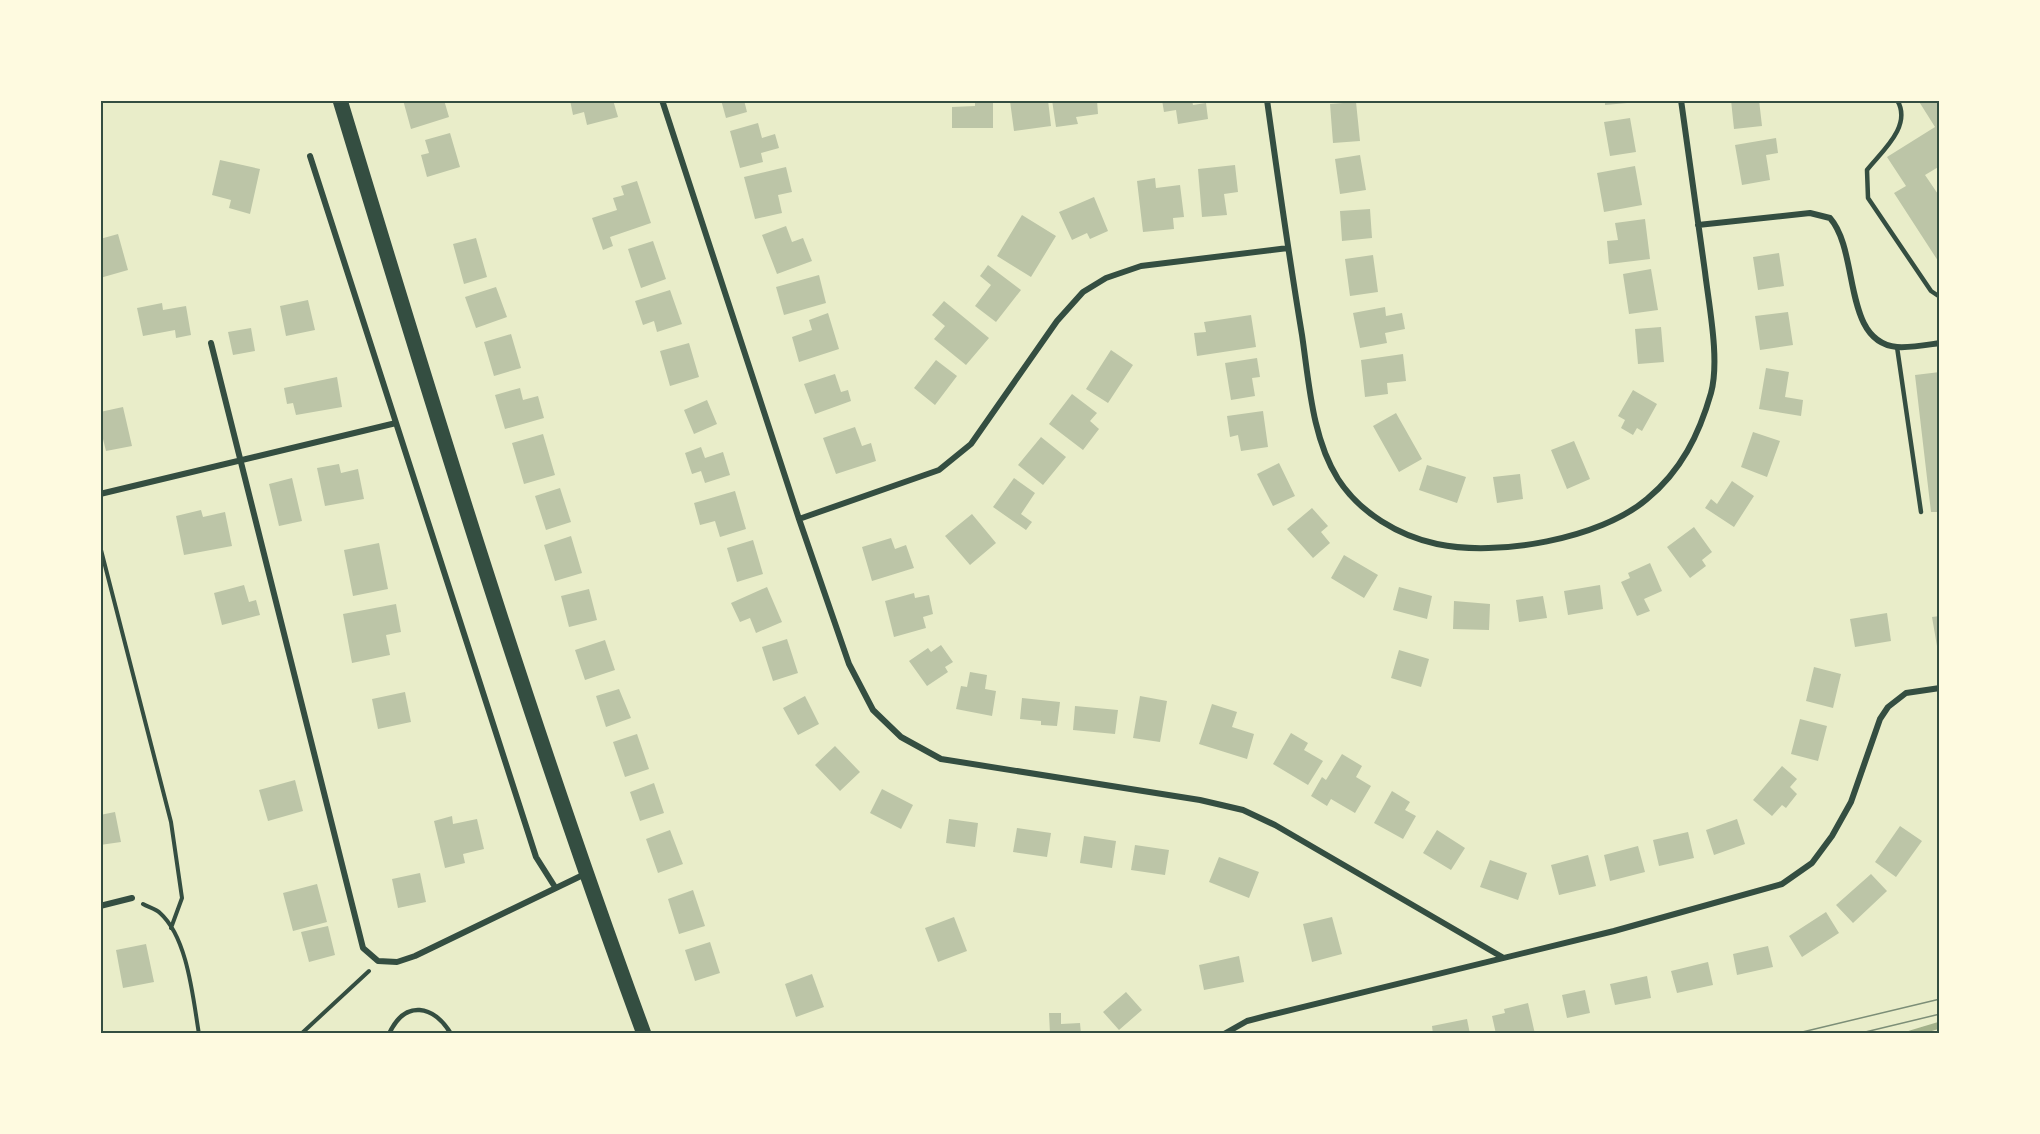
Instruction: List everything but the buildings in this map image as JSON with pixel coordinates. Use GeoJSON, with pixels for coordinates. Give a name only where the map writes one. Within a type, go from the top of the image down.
{"type":"FeatureCollection","features":[{"type":"Feature","properties":{"kind":"main road"},"geometry":{"type":"LineString","coordinates":[[340,100],[439,427],[585,874],[644,1034]]}},
{"type":"Feature","properties":{"kind":"street"},"geometry":{"type":"LineString","coordinates":[[662,100],[798,519],[849,664],[873,710],[901,737],[941,759],[1200,800],[1243,810],[1275,825],[1502,957]]}},
{"type":"Feature","properties":{"kind":"street"},"geometry":{"type":"LineString","coordinates":[[1267,100],[1288,248],[1319,432],[1338,480],[1365,510],[1400,532],[1438,544],[1479,548],[1528,544],[1582,532],[1619,518],[1646,501],[1672,476],[1696,439],[1712,388],[1713,335],[1681,100]]}},
{"type":"Feature","properties":{"kind":"street"},"geometry":{"type":"LineString","coordinates":[[310,156],[537,857],[555,887]]}},
{"type":"Feature","properties":{"kind":"street"},"geometry":{"type":"LineString","coordinates":[[1698,225],[1810,213],[1830,218],[1841,234],[1864,326],[1876,340],[1897,347],[1940,343]]}},
{"type":"Feature","properties":{"kind":"street"},"geometry":{"type":"LineString","coordinates":[[798,519],[939,470],[972,444],[1057,321],[1083,292],[1106,278],[1141,266],[1288,248]]}},
{"type":"Feature","properties":{"kind":"street"},"geometry":{"type":"LineString","coordinates":[[212,343],[363,948],[378,961],[397,963],[585,874]]}},
{"type":"Feature","properties":{"kind":"street"},"geometry":{"type":"LineString","coordinates":[[100,494],[396,423]]}},
{"type":"Feature","properties":{"kind":"street"},"geometry":{"type":"LineString","coordinates":[[1224,1034],[1230,1028],[1263,1017],[1636,925],[1782,884],[1812,863],[1832,836],[1851,802],[1880,719],[1888,707],[1906,693],[1940,688]]}},
{"type":"Feature","properties":{"kind":"street"},"geometry":{"type":"LineString","coordinates":[[100,906],[132,898]]}},
{"type":"Feature","properties":{"kind":"lane"},"geometry":{"type":"LineString","coordinates":[[1897,100],[1901,106],[1900,128],[1867,170],[1868,198],[1930,291],[1940,297]]}},
{"type":"Feature","properties":{"kind":"lane"},"geometry":{"type":"LineString","coordinates":[[1897,347],[1920,512]]}},
{"type":"Feature","properties":{"kind":"lane"},"geometry":{"type":"LineString","coordinates":[[389,1034],[405,1013],[419,1009],[432,1012],[444,1023],[451,1034]]}},
{"type":"Feature","properties":{"kind":"path"},"geometry":{"type":"LineString","coordinates":[[100,546],[171,822],[182,898],[171,928]]}},
{"type":"Feature","properties":{"kind":"path"},"geometry":{"type":"LineString","coordinates":[[132,898],[159,912],[171,928],[186,964],[199,1034]]}},
{"type":"Feature","properties":{"kind":"path"},"geometry":{"type":"LineString","coordinates":[[301,1034],[378,961]]}},
{"type":"Feature","properties":{"kind":"waterway"},"geometry":{"type":"LineString","coordinates":[[1910,1034],[1940,1025]]}},
{"type":"Feature","properties":{"kind":"tram line"},"geometry":{"type":"LineString","coordinates":[[1794,1034],[1940,999]]}},
{"type":"Feature","properties":{"kind":"tram line"},"geometry":{"type":"LineString","coordinates":[[1857,1034],[1940,1014]]}}]}
